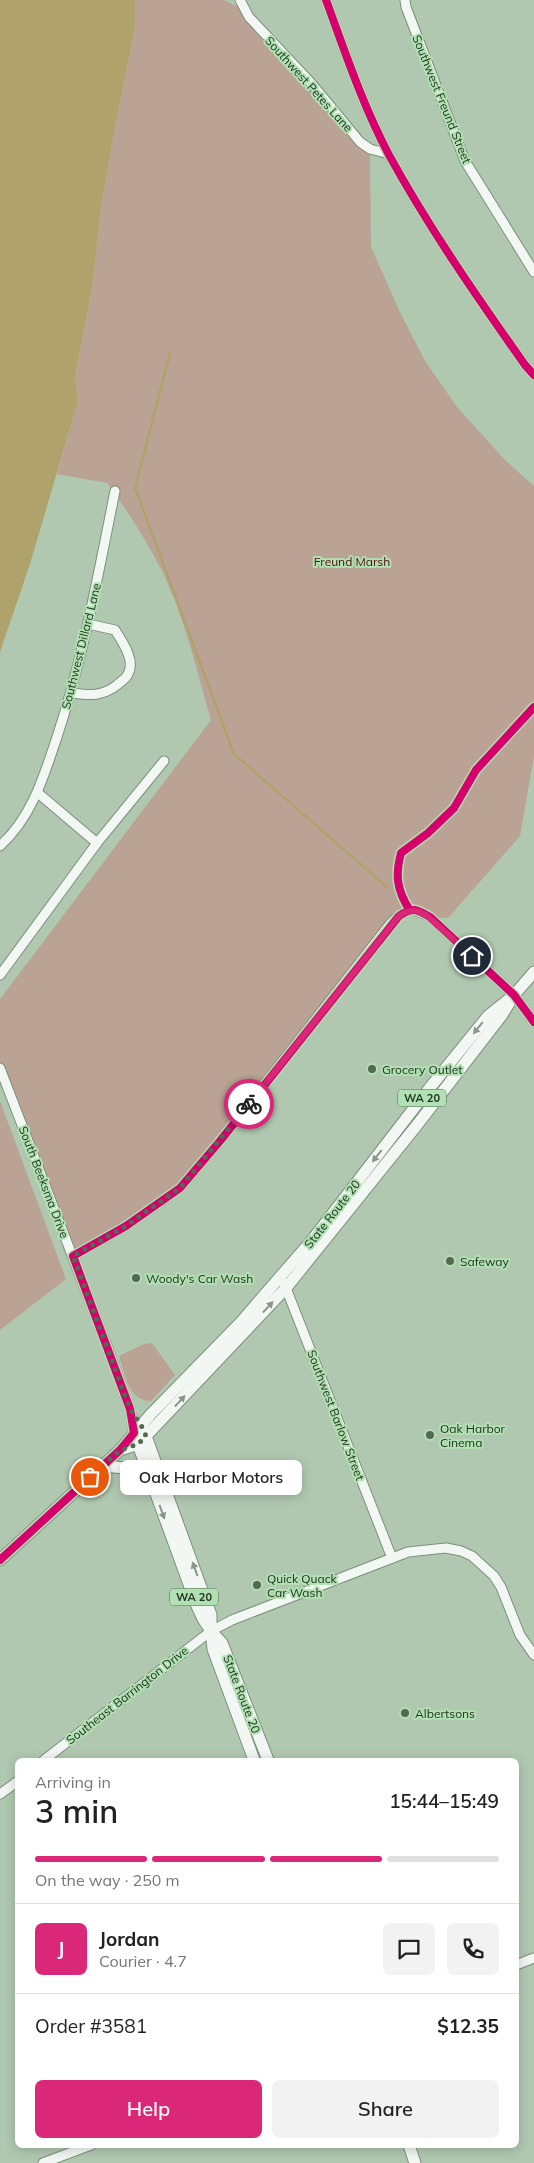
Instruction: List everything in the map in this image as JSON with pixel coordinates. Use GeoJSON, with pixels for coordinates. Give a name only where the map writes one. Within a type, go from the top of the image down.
{"type":"FeatureCollection","features":[{"type":"Feature","properties":{"kind":"main road","name":"State Route 20"},"geometry":{"type":"LineString","coordinates":[[286,1288],[423,1117],[502,1015],[514,995],[534,972]]}},
{"type":"Feature","properties":{"kind":"main road","name":"State Route 20"},"geometry":{"type":"LineString","coordinates":[[253,1758],[213,1649],[211,1615],[138,1429],[241,1322],[313,1239],[482,1024],[496,1008],[514,995]]}},
{"type":"Feature","properties":{"kind":"main road","name":"WA 20"},"geometry":{"type":"LineString","coordinates":[[142,1440],[286,1288]]}},
{"type":"Feature","properties":{"kind":"main road"},"geometry":{"type":"LineString","coordinates":[[0,1560],[120,1450],[138,1429]]}},
{"type":"Feature","properties":{"kind":"main road","name":"State Route 20"},"geometry":{"type":"LineString","coordinates":[[142,1440],[149,1477],[197,1606],[203,1620],[222,1643],[267,1758]]}},
{"type":"Feature","properties":{"kind":"main road"},"geometry":{"type":"LineString","coordinates":[[120,1450],[142,1440]]}},
{"type":"Feature","properties":{"kind":"main road"},"geometry":{"type":"LineString","coordinates":[[102,1466],[137,1469],[149,1477]]}},
{"type":"Feature","properties":{"kind":"main road"},"geometry":{"type":"LineString","coordinates":[[410,2148],[415,2163]]}},
{"type":"Feature","properties":{"kind":"street","name":"Southwest Petes Lane"},"geometry":{"type":"LineString","coordinates":[[240,0],[249,17],[312,84],[360,142],[370,149],[389,154]]}},
{"type":"Feature","properties":{"kind":"street"},"geometry":{"type":"LineString","coordinates":[[326,0],[354,76],[389,154],[457,267],[525,365],[534,375]]}},
{"type":"Feature","properties":{"kind":"street","name":"Southwest Freund Street"},"geometry":{"type":"LineString","coordinates":[[405,0],[465,162],[534,272]]}},
{"type":"Feature","properties":{"kind":"street","name":"Southwest Dillard Lane"},"geometry":{"type":"LineString","coordinates":[[0,846],[15,832],[38,792],[72,693],[116,491]]}},
{"type":"Feature","properties":{"kind":"street"},"geometry":{"type":"LineString","coordinates":[[72,693],[93,696],[109,691],[128,676],[130,669],[127,649],[115,630],[88,624]]}},
{"type":"Feature","properties":{"kind":"street"},"geometry":{"type":"LineString","coordinates":[[0,975],[97,843],[164,761]]}},
{"type":"Feature","properties":{"kind":"street"},"geometry":{"type":"LineString","coordinates":[[38,792],[97,843]]}},
{"type":"Feature","properties":{"kind":"street"},"geometry":{"type":"LineString","coordinates":[[73,1256],[126,1226],[180,1188],[220,1141],[390,924],[409,909],[418,910],[430,917],[514,995],[534,1022]]}},
{"type":"Feature","properties":{"kind":"street","name":"South Beeksma Drive"},"geometry":{"type":"LineString","coordinates":[[0,1068],[138,1429]]}},
{"type":"Feature","properties":{"kind":"street","name":"Southwest Barlow Street"},"geometry":{"type":"LineString","coordinates":[[286,1270],[284,1282],[286,1288],[392,1558]]}},
{"type":"Feature","properties":{"kind":"street","name":"Southeast Barrington Drive"},"geometry":{"type":"LineString","coordinates":[[47,1758],[211,1631],[232,1620],[408,1552],[434,1548],[461,1551],[472,1556],[494,1576],[501,1587],[520,1635],[534,1656]]}},
{"type":"Feature","properties":{"kind":"street"},"geometry":{"type":"LineString","coordinates":[[0,1794],[15,1783]]}},
{"type":"Feature","properties":{"kind":"street"},"geometry":{"type":"LineString","coordinates":[[519,1964],[534,1958]]}},
{"type":"Feature","properties":{"kind":"street"},"geometry":{"type":"LineString","coordinates":[[43,2163],[83,2148]]}},
{"type":"Feature","properties":{"kind":"green space","name":"Freund Marsh"},"geometry":{"type":"Polygon","coordinates":[[[135,0],[224,0],[245,10],[370,149],[371,247],[399,310],[425,361],[457,407],[505,460],[534,486],[534,756],[520,836],[448,918],[430,917],[418,910],[399,916],[180,1188],[73,1256],[0,1068],[0,999],[211,720],[177,607],[150,548],[107,483],[57,474],[78,401],[75,377],[92,288],[101,208],[135,27],[135,0]]]}},
{"type":"Feature","properties":{"kind":"green space"},"geometry":{"type":"Polygon","coordinates":[[[0,1101],[66,1279],[0,1330],[0,1101]]]}},
{"type":"Feature","properties":{"kind":"green space"},"geometry":{"type":"Polygon","coordinates":[[[152,1343],[175,1375],[151,1401],[143,1400],[132,1392],[119,1356],[144,1344],[152,1343]]]}},
{"type":"Feature","properties":{"kind":"shaded area"},"geometry":{"type":"Polygon","coordinates":[[[0,0],[135,0],[135,27],[101,208],[92,288],[75,377],[78,401],[30,564],[0,652],[0,0]]]}},
{"type":"Feature","properties":{"kind":"waterway"},"geometry":{"type":"LineString","coordinates":[[170,353],[135,488],[234,754],[387,887]]}},
{"type":"Feature","properties":{"kind":"cycle path"},"geometry":{"type":"LineString","coordinates":[[326,0],[347,59],[389,155],[420,209],[454,262],[525,365],[534,375]]}},
{"type":"Feature","properties":{"kind":"cycle path"},"geometry":{"type":"LineString","coordinates":[[409,909],[398,882],[401,853],[428,833],[454,808],[476,770],[534,707]]}},
{"type":"Feature","properties":{"kind":"cycle path"},"geometry":{"type":"LineString","coordinates":[[0,1560],[120,1450],[134,1433],[130,1409],[73,1256],[126,1226],[180,1188],[220,1141],[399,916],[414,910],[430,917],[514,995],[534,1022]]}},
{"type":"Feature","properties":{"kind":"way so far"},"geometry":{"type":"LineString","coordinates":[[90,1477],[120,1450],[138,1444],[146,1436],[130,1409],[73,1256],[156,1207],[180,1188],[249,1104]]}},
{"type":"Feature","properties":{"kind":"place","name":"Grocery Outlet"},"geometry":{"type":"Point","coordinates":[372,1069]}},
{"type":"Feature","properties":{"kind":"place","name":"Safeway"},"geometry":{"type":"Point","coordinates":[450,1261]}},
{"type":"Feature","properties":{"kind":"place","name":"Woody's Car Wash"},"geometry":{"type":"Point","coordinates":[136,1278]}},
{"type":"Feature","properties":{"kind":"place","name":"Oak Harbor Cinema"},"geometry":{"type":"Point","coordinates":[430,1435]}},
{"type":"Feature","properties":{"kind":"place","name":"Oak Harbor Motors"},"geometry":{"type":"Point","coordinates":[90,1477]}},
{"type":"Feature","properties":{"kind":"place","name":"Quick Quack Car Wash"},"geometry":{"type":"Point","coordinates":[257,1585]}},
{"type":"Feature","properties":{"kind":"place","name":"Albertsons"},"geometry":{"type":"Point","coordinates":[405,1713]}},
{"type":"Feature","properties":{"kind":"route"},"geometry":{"type":"LineString","coordinates":[[249,1104],[390,924],[409,909],[418,910],[430,917],[472,956]]}}]}
